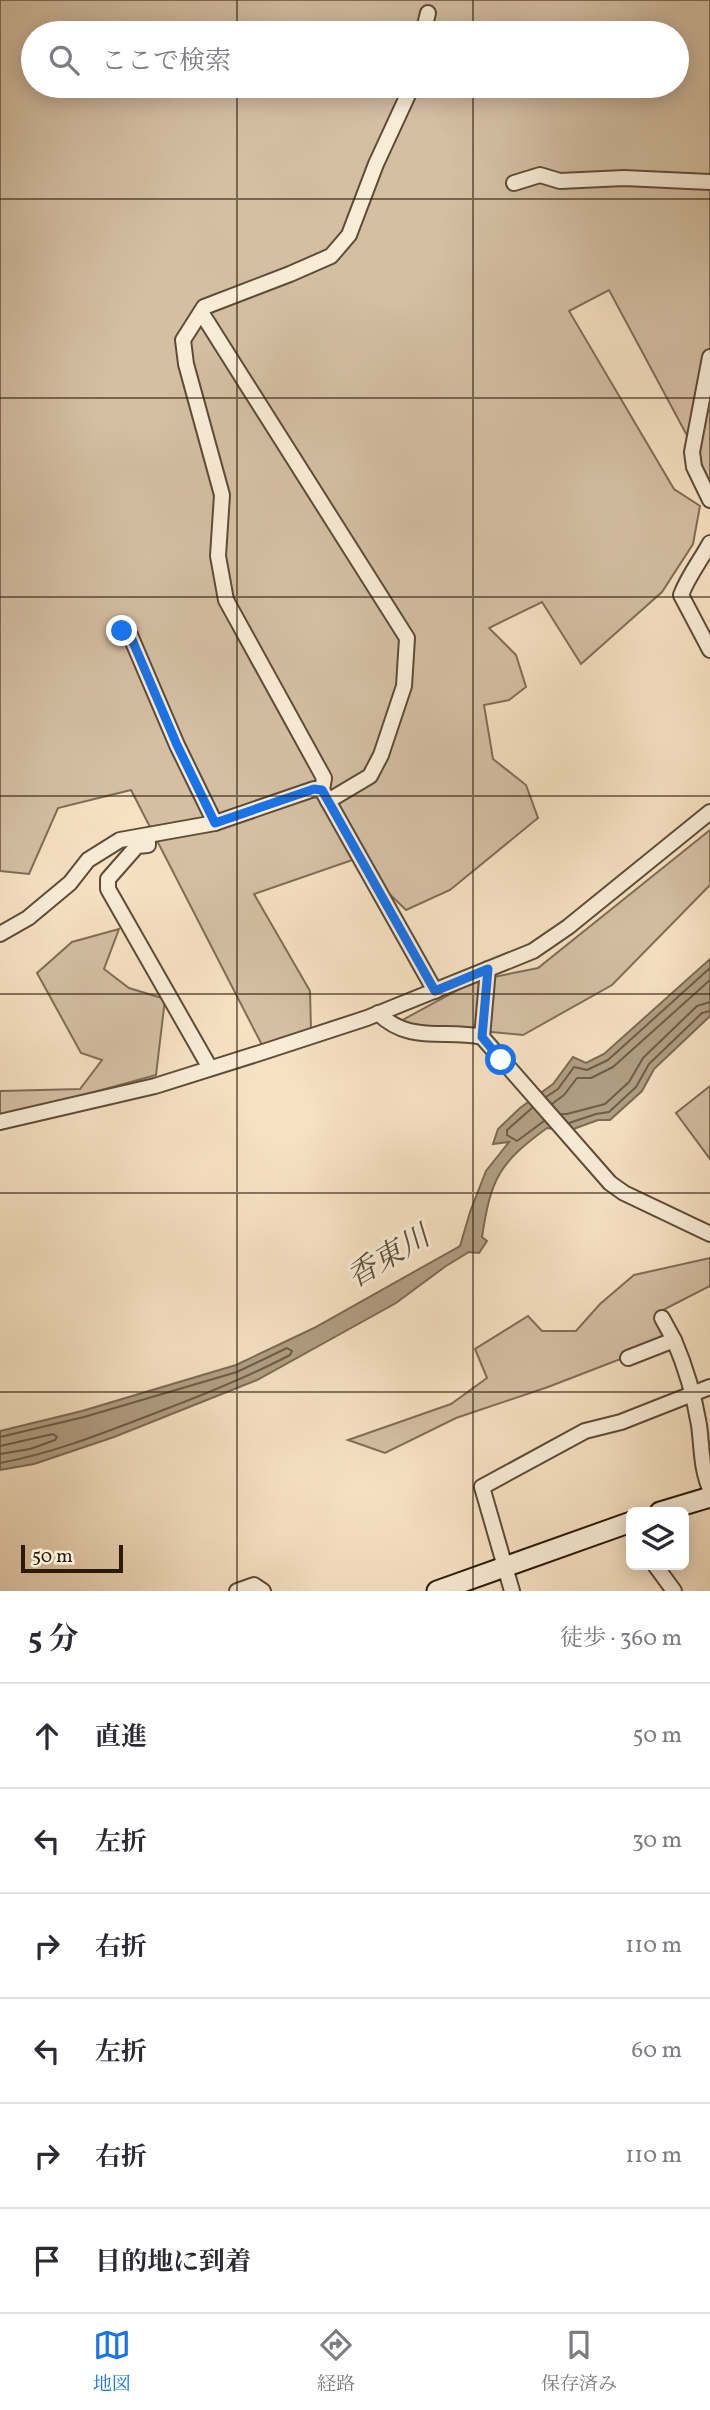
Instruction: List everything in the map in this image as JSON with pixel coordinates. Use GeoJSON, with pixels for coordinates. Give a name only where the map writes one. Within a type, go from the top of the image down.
{"type":"FeatureCollection","features":[{"type":"Feature","properties":{"kind":"street"},"geometry":{"type":"LineString","coordinates":[[426,21],[428,13]]}},
{"type":"Feature","properties":{"kind":"street"},"geometry":{"type":"LineString","coordinates":[[406,98],[376,164],[349,235],[331,256],[204,307],[183,340],[186,364],[222,495],[218,556],[226,600],[324,778],[325,796],[435,991]]}},
{"type":"Feature","properties":{"kind":"street"},"geometry":{"type":"LineString","coordinates":[[514,183],[540,175],[560,181],[624,178],[710,182]]}},
{"type":"Feature","properties":{"kind":"street"},"geometry":{"type":"LineString","coordinates":[[201,312],[407,638],[404,687],[381,755],[370,776],[325,796]]}},
{"type":"Feature","properties":{"kind":"street"},"geometry":{"type":"LineString","coordinates":[[710,356],[692,452],[694,467],[710,500]]}},
{"type":"Feature","properties":{"kind":"street"},"geometry":{"type":"LineString","coordinates":[[710,543],[681,595],[710,650]]}},
{"type":"Feature","properties":{"kind":"street"},"geometry":{"type":"LineString","coordinates":[[124,630],[122,631],[130,635],[177,745],[215,823]]}},
{"type":"Feature","properties":{"kind":"street"},"geometry":{"type":"LineString","coordinates":[[0,934],[29,918],[70,883],[88,860],[120,840],[215,823],[314,789],[325,796]]}},
{"type":"Feature","properties":{"kind":"street"},"geometry":{"type":"LineString","coordinates":[[0,1122],[155,1086],[210,1069],[378,1013],[533,951],[568,927],[710,812]]}},
{"type":"Feature","properties":{"kind":"street"},"geometry":{"type":"LineString","coordinates":[[148,835],[148,845],[137,846],[108,879],[108,889],[210,1069]]}},
{"type":"Feature","properties":{"kind":"street"},"geometry":{"type":"LineString","coordinates":[[482,1037],[488,969]]}},
{"type":"Feature","properties":{"kind":"street"},"geometry":{"type":"LineString","coordinates":[[378,1013],[387,1023],[416,1034],[482,1037],[610,1183],[624,1193],[710,1234]]}},
{"type":"Feature","properties":{"kind":"street"},"geometry":{"type":"LineString","coordinates":[[662,1318],[690,1378],[699,1424],[704,1475],[710,1489]]}},
{"type":"Feature","properties":{"kind":"street"},"geometry":{"type":"LineString","coordinates":[[628,1358],[674,1340]]}},
{"type":"Feature","properties":{"kind":"street"},"geometry":{"type":"LineString","coordinates":[[512,1591],[482,1487],[585,1431],[621,1422],[710,1388]]}},
{"type":"Feature","properties":{"kind":"street"},"geometry":{"type":"LineString","coordinates":[[677,1507],[710,1497]]}},
{"type":"Feature","properties":{"kind":"street"},"geometry":{"type":"LineString","coordinates":[[437,1591],[626,1524]]}},
{"type":"Feature","properties":{"kind":"street"},"geometry":{"type":"LineString","coordinates":[[659,1570],[674,1591]]}},
{"type":"Feature","properties":{"kind":"street"},"geometry":{"type":"LineString","coordinates":[[237,1591],[254,1585],[263,1591]]}},
{"type":"Feature","properties":{"kind":"shaded area"},"geometry":{"type":"Polygon","coordinates":[[[0,0],[710,0],[710,487],[698,456],[609,290],[569,311],[674,489],[700,506],[693,544],[662,592],[581,664],[542,602],[489,628],[516,655],[526,687],[509,700],[484,705],[493,759],[526,785],[538,818],[450,890],[406,910],[376,881],[361,857],[254,894],[310,991],[311,1030],[262,1045],[131,790],[58,808],[29,874],[0,871],[0,0]]]}},
{"type":"Feature","properties":{"kind":"shaded area"},"geometry":{"type":"Polygon","coordinates":[[[710,830],[710,885],[612,985],[523,1035],[397,1023],[474,981],[538,968],[710,830]]]}},
{"type":"Feature","properties":{"kind":"shaded area"},"geometry":{"type":"Polygon","coordinates":[[[119,929],[104,969],[129,988],[165,999],[156,1075],[0,1118],[0,1091],[80,1089],[102,1060],[81,1053],[37,973],[72,942],[119,929]]]}},
{"type":"Feature","properties":{"kind":"shaded area"},"geometry":{"type":"Polygon","coordinates":[[[710,1086],[710,1159],[676,1113],[710,1086]]]}},
{"type":"Feature","properties":{"kind":"shaded area"},"geometry":{"type":"Polygon","coordinates":[[[710,1258],[710,1286],[659,1312],[670,1340],[548,1387],[456,1418],[385,1453],[348,1440],[451,1404],[487,1378],[475,1349],[528,1316],[542,1331],[576,1331],[600,1304],[634,1275],[710,1258]]]}},
{"type":"Feature","properties":{"kind":"water"},"geometry":{"type":"Polygon","coordinates":[[[710,959],[710,1016],[654,1069],[642,1091],[610,1120],[598,1120],[568,1131],[547,1128],[508,1162],[489,1200],[482,1237],[487,1241],[479,1253],[469,1252],[396,1303],[257,1380],[114,1437],[34,1464],[0,1470],[0,1431],[82,1411],[236,1365],[314,1328],[460,1246],[486,1171],[509,1142],[493,1144],[498,1129],[520,1108],[553,1084],[573,1057],[586,1063],[604,1054],[710,959]]]}},
{"type":"Feature","properties":{"kind":"route"},"geometry":{"type":"LineString","coordinates":[[122,631],[130,635],[177,745],[215,823],[314,789],[322,790],[435,991],[488,969],[482,1037],[501,1060]]}},
{"type":"Feature","properties":{"kind":"water label","name":"香東川"},"geometry":{"type":"Point","coordinates":[389,1258]}}]}
